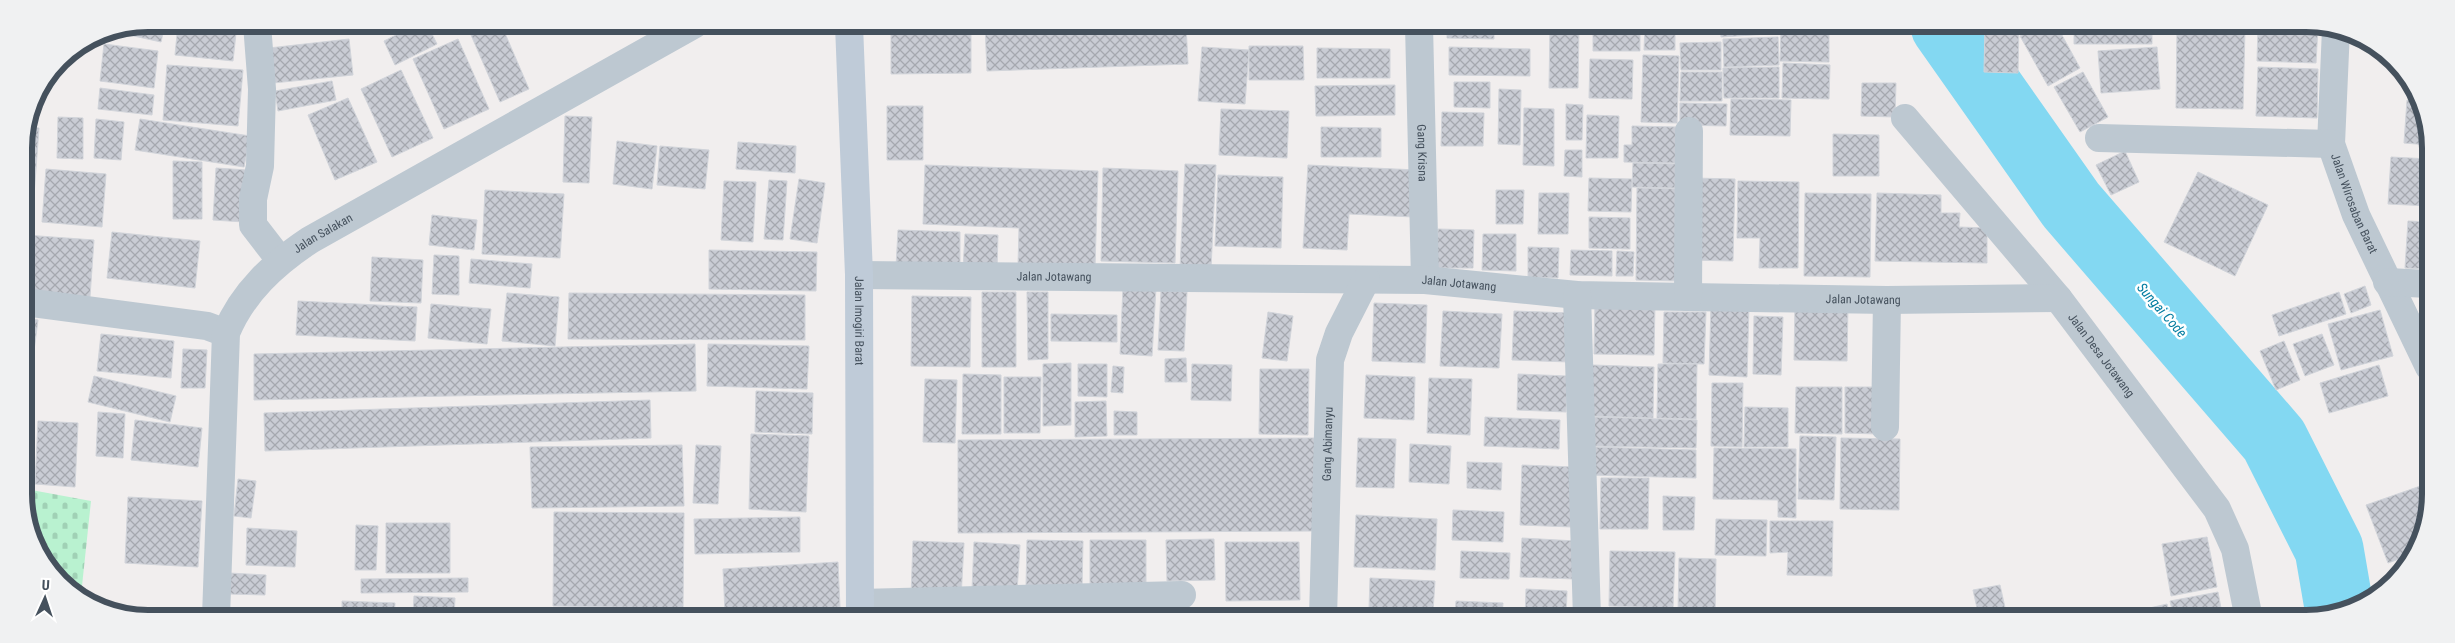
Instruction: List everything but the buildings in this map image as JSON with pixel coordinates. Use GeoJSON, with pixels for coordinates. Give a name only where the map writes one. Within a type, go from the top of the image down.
{"type":"FeatureCollection","features":[{"type":"Feature","properties":{"kind":"main road","name":"Jalan Imogiri Barat"},"geometry":{"type":"LineString","coordinates":[[849,32],[859,275],[860,610]]}},
{"type":"Feature","properties":{"kind":"street"},"geometry":{"type":"LineString","coordinates":[[257,32],[262,89],[260,166],[253,199],[253,225],[270,248]]}},
{"type":"Feature","properties":{"kind":"street","name":"Jalan Salakan"},"geometry":{"type":"LineString","coordinates":[[216,610],[205,327],[235,310],[270,248],[310,240],[681,32]]}},
{"type":"Feature","properties":{"kind":"street","name":"Gang Krisna"},"geometry":{"type":"LineString","coordinates":[[1419,32],[1425,280]]}},
{"type":"Feature","properties":{"kind":"street","name":"Jalan Wirosaban Barat"},"geometry":{"type":"LineString","coordinates":[[2336,37],[2331,144],[2356,215],[2422,353]]}},
{"type":"Feature","properties":{"kind":"street","name":"Jalan Desa Jotawang"},"geometry":{"type":"LineString","coordinates":[[1905,118],[2058,298],[2217,509],[2236,549],[2247,610]]}},
{"type":"Feature","properties":{"kind":"street"},"geometry":{"type":"LineString","coordinates":[[1688,297],[1689,131]]}},
{"type":"Feature","properties":{"kind":"street"},"geometry":{"type":"LineString","coordinates":[[2099,138],[2331,144]]}},
{"type":"Feature","properties":{"kind":"street","name":"Jalan Jotawang"},"geometry":{"type":"LineString","coordinates":[[859,275],[1425,280],[1577,295],[1887,300],[2058,298]]}},
{"type":"Feature","properties":{"kind":"street","name":"Gang Abimanyu"},"geometry":{"type":"LineString","coordinates":[[1323,610],[1330,360],[1339,332],[1366,280]]}},
{"type":"Feature","properties":{"kind":"street"},"geometry":{"type":"LineString","coordinates":[[2387,282],[2422,284]]}},
{"type":"Feature","properties":{"kind":"street"},"geometry":{"type":"LineString","coordinates":[[1577,295],[1587,610]]}},
{"type":"Feature","properties":{"kind":"street"},"geometry":{"type":"LineString","coordinates":[[1885,427],[1887,300]]}},
{"type":"Feature","properties":{"kind":"street"},"geometry":{"type":"LineString","coordinates":[[33,303],[205,327]]}},
{"type":"Feature","properties":{"kind":"street"},"geometry":{"type":"LineString","coordinates":[[860,610],[1182,595]]}},
{"type":"Feature","properties":{"kind":"green space"},"geometry":{"type":"Polygon","coordinates":[[[32,490],[91,501],[82,586],[80,588],[70,580],[70,573],[63,573],[56,565],[41,539],[33,510],[32,490]]]}},
{"type":"Feature","properties":{"kind":"waterway","name":"Sungai Code"},"geometry":{"type":"LineString","coordinates":[[1949,32],[2071,205],[2274,440],[2329,549],[2339,606]]}}]}
